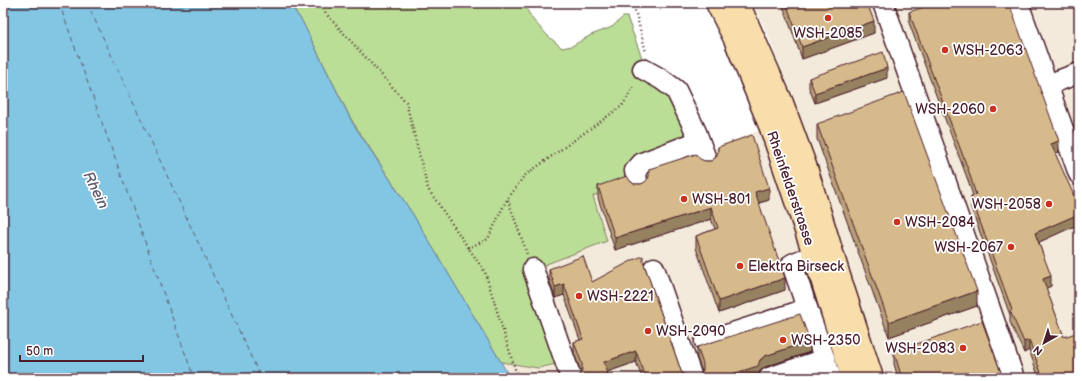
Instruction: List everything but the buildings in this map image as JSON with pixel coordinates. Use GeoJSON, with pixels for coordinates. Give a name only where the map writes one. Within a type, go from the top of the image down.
{"type":"FeatureCollection","features":[{"type":"Feature","properties":{"kind":"main road","name":"Rheinfelderstrasse"},"geometry":{"type":"LineString","coordinates":[[717,3],[735,39],[822,251],[872,378]]}},
{"type":"Feature","properties":{"kind":"main road","name":"Rheinfelderstrasse"},"geometry":{"type":"LineString","coordinates":[[738,3],[782,103],[806,168],[822,251],[853,378]]}},
{"type":"Feature","properties":{"kind":"lane"},"geometry":{"type":"LineString","coordinates":[[883,3],[1014,378]]}},
{"type":"Feature","properties":{"kind":"lane"},"geometry":{"type":"LineString","coordinates":[[1018,3],[1047,85],[1075,151],[1079,174]]}},
{"type":"Feature","properties":{"kind":"lane"},"geometry":{"type":"LineString","coordinates":[[643,70],[661,79],[676,90],[700,141],[707,162]]}},
{"type":"Feature","properties":{"kind":"lane"},"geometry":{"type":"LineString","coordinates":[[1047,85],[1079,73]]}},
{"type":"Feature","properties":{"kind":"lane"},"geometry":{"type":"LineString","coordinates":[[638,185],[635,171],[642,163],[700,141]]}},
{"type":"Feature","properties":{"kind":"lane"},"geometry":{"type":"LineString","coordinates":[[822,251],[792,264],[831,378]]}},
{"type":"Feature","properties":{"kind":"lane"},"geometry":{"type":"LineString","coordinates":[[654,268],[692,378]]}},
{"type":"Feature","properties":{"kind":"lane"},"geometry":{"type":"LineString","coordinates":[[533,269],[570,378]]}},
{"type":"Feature","properties":{"kind":"lane"},"geometry":{"type":"LineString","coordinates":[[705,342],[807,308]]}},
{"type":"Feature","properties":{"kind":"lane"},"geometry":{"type":"LineString","coordinates":[[769,378],[825,359]]}},
{"type":"Feature","properties":{"kind":"path"},"geometry":{"type":"LineString","coordinates":[[318,3],[406,102],[428,190],[485,272],[514,369],[519,378]]}},
{"type":"Feature","properties":{"kind":"path"},"geometry":{"type":"LineString","coordinates":[[468,248],[488,239],[507,200],[524,176],[622,106],[648,61],[632,3]]}},
{"type":"Feature","properties":{"kind":"path"},"geometry":{"type":"LineString","coordinates":[[507,200],[533,269]]}},
{"type":"Feature","properties":{"kind":"shaded area"},"geometry":{"type":"Polygon","coordinates":[[[752,3],[1079,3],[1079,378],[510,378],[501,362],[538,368],[522,273],[607,241],[593,196],[798,115],[767,33],[752,3]]]}},
{"type":"Feature","properties":{"kind":"green space"},"geometry":{"type":"Polygon","coordinates":[[[284,3],[523,3],[533,20],[562,48],[572,46],[591,35],[612,27],[623,17],[627,17],[642,58],[637,71],[668,90],[685,130],[686,139],[631,181],[593,196],[607,241],[523,273],[556,364],[538,368],[501,362],[414,216],[351,119],[302,21],[294,10],[284,3]]]}},
{"type":"Feature","properties":{"kind":"water","name":"Rhein"},"geometry":{"type":"Polygon","coordinates":[[[3,3],[284,3],[294,10],[302,21],[352,122],[414,216],[510,378],[3,378],[3,3]]]}},
{"type":"Feature","properties":{"kind":"ferry route"},"geometry":{"type":"LineString","coordinates":[[59,3],[194,378]]}},
{"type":"Feature","properties":{"kind":"ferry route"},"geometry":{"type":"LineString","coordinates":[[87,3],[261,378]]}},
{"type":"Feature","properties":{"kind":"place","name":"WSH-2085"},"geometry":{"type":"Point","coordinates":[828,18]}},
{"type":"Feature","properties":{"kind":"place","name":"WSH-2063"},"geometry":{"type":"Point","coordinates":[945,50]}},
{"type":"Feature","properties":{"kind":"place","name":"WSH-2060"},"geometry":{"type":"Point","coordinates":[993,109]}},
{"type":"Feature","properties":{"kind":"place","name":"WSH-801"},"geometry":{"type":"Point","coordinates":[684,199]}},
{"type":"Feature","properties":{"kind":"place","name":"WSH-2058"},"geometry":{"type":"Point","coordinates":[1049,204]}},
{"type":"Feature","properties":{"kind":"place","name":"WSH-2084"},"geometry":{"type":"Point","coordinates":[897,222]}},
{"type":"Feature","properties":{"kind":"place","name":"WSH-2067"},"geometry":{"type":"Point","coordinates":[1011,247]}},
{"type":"Feature","properties":{"kind":"place","name":"Elektra Birseck"},"geometry":{"type":"Point","coordinates":[740,266]}},
{"type":"Feature","properties":{"kind":"place","name":"WSH-2221"},"geometry":{"type":"Point","coordinates":[579,296]}},
{"type":"Feature","properties":{"kind":"place","name":"WSH-2090"},"geometry":{"type":"Point","coordinates":[648,331]}},
{"type":"Feature","properties":{"kind":"place","name":"WSH-2350"},"geometry":{"type":"Point","coordinates":[783,340]}},
{"type":"Feature","properties":{"kind":"place","name":"WSH-2083"},"geometry":{"type":"Point","coordinates":[963,348]}}]}
